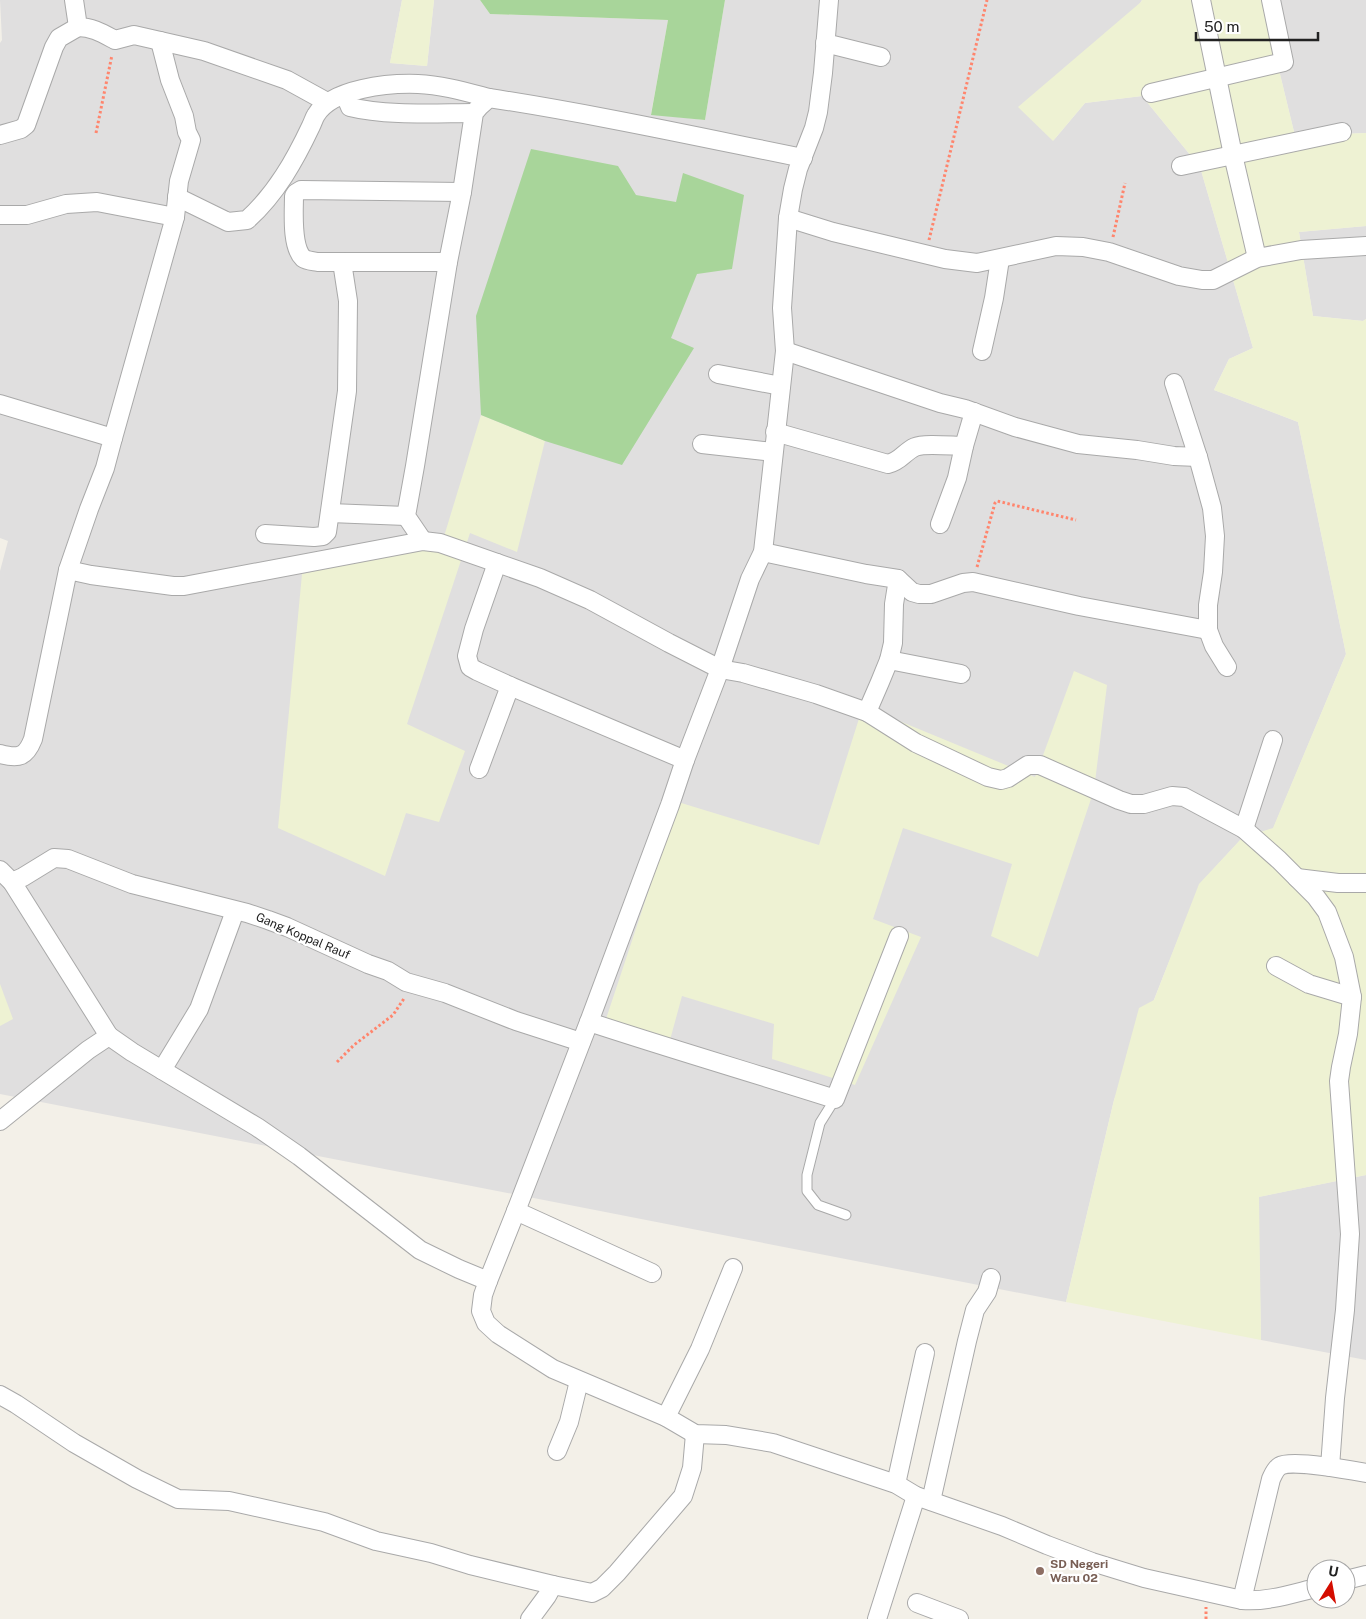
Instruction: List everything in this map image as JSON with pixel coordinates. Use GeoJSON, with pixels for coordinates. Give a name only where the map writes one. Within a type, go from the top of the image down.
{"type":"FeatureCollection","features":[{"type":"Feature","properties":{"kind":"street"},"geometry":{"type":"LineString","coordinates":[[74,0],[78,27]]}},
{"type":"Feature","properties":{"kind":"street"},"geometry":{"type":"LineString","coordinates":[[829,0],[824,73],[818,112],[814,128],[798,168],[788,218],[782,308],[785,351],[763,552],[750,579],[720,669],[589,1022],[488,1281],[483,1295],[481,1311],[486,1323],[498,1334],[553,1369],[666,1417],[696,1434],[726,1435],[773,1443],[896,1484],[923,1498],[1002,1526],[1092,1562],[1144,1578],[1242,1600],[1268,1600],[1306,1590]]}},
{"type":"Feature","properties":{"kind":"street"},"geometry":{"type":"LineString","coordinates":[[1201,0],[1233,155],[1257,258]]}},
{"type":"Feature","properties":{"kind":"street"},"geometry":{"type":"LineString","coordinates":[[1152,93],[1284,62],[1271,0]]}},
{"type":"Feature","properties":{"kind":"street"},"geometry":{"type":"LineString","coordinates":[[0,135],[20,129],[26,125],[54,47],[59,38],[78,27],[95,29],[115,40],[134,35],[204,51],[287,80],[326,102]]}},
{"type":"Feature","properties":{"kind":"street"},"geometry":{"type":"LineString","coordinates":[[0,754],[12,757],[22,756],[29,750],[33,738],[68,570],[104,468],[175,217],[179,181],[191,140],[170,80],[160,41]]}},
{"type":"Feature","properties":{"kind":"street"},"geometry":{"type":"LineString","coordinates":[[825,43],[881,57]]}},
{"type":"Feature","properties":{"kind":"street"},"geometry":{"type":"LineString","coordinates":[[177,197],[228,222],[247,220],[280,184],[312,126],[316,115],[326,102],[361,88],[418,84],[608,118],[803,158]]}},
{"type":"Feature","properties":{"kind":"street"},"geometry":{"type":"LineString","coordinates":[[345,94],[350,107],[361,110],[474,113]]}},
{"type":"Feature","properties":{"kind":"street"},"geometry":{"type":"LineString","coordinates":[[423,541],[406,516],[474,113],[489,98]]}},
{"type":"Feature","properties":{"kind":"street"},"geometry":{"type":"LineString","coordinates":[[1181,166],[1342,132]]}},
{"type":"Feature","properties":{"kind":"street"},"geometry":{"type":"LineString","coordinates":[[448,262],[318,262],[307,260],[302,257],[295,241],[294,196],[298,191],[462,192]]}},
{"type":"Feature","properties":{"kind":"street"},"geometry":{"type":"LineString","coordinates":[[0,215],[27,214],[66,204],[97,202],[175,217]]}},
{"type":"Feature","properties":{"kind":"street"},"geometry":{"type":"LineString","coordinates":[[788,218],[833,232],[926,255],[977,263],[1056,246],[1083,247],[1109,252],[1179,276],[1202,280],[1213,280],[1257,258],[1301,250],[1366,246]]}},
{"type":"Feature","properties":{"kind":"street"},"geometry":{"type":"LineString","coordinates":[[982,351],[994,298],[1000,259]]}},
{"type":"Feature","properties":{"kind":"street"},"geometry":{"type":"LineString","coordinates":[[265,534],[314,537],[323,536],[327,532],[347,391],[348,302],[342,262]]}},
{"type":"Feature","properties":{"kind":"street"},"geometry":{"type":"LineString","coordinates":[[785,351],[1015,427],[1078,444],[1174,456],[1198,457]]}},
{"type":"Feature","properties":{"kind":"street"},"geometry":{"type":"LineString","coordinates":[[718,374],[781,386]]}},
{"type":"Feature","properties":{"kind":"street"},"geometry":{"type":"LineString","coordinates":[[1174,383],[1212,508],[1215,536],[1213,572],[1208,605],[1208,630],[1214,646],[1227,667]]}},
{"type":"Feature","properties":{"kind":"street"},"geometry":{"type":"LineString","coordinates":[[0,404],[112,438]]}},
{"type":"Feature","properties":{"kind":"street"},"geometry":{"type":"LineString","coordinates":[[940,524],[957,478],[974,412]]}},
{"type":"Feature","properties":{"kind":"street"},"geometry":{"type":"LineString","coordinates":[[775,432],[888,464],[896,462],[915,447],[964,446]]}},
{"type":"Feature","properties":{"kind":"street"},"geometry":{"type":"LineString","coordinates":[[702,444],[773,452]]}},
{"type":"Feature","properties":{"kind":"street"},"geometry":{"type":"LineString","coordinates":[[330,513],[406,516]]}},
{"type":"Feature","properties":{"kind":"street"},"geometry":{"type":"LineString","coordinates":[[68,570],[91,575],[184,586],[423,541],[440,543],[509,566],[590,600],[720,669],[743,673],[816,694],[866,712],[916,743],[995,779],[1008,778],[1028,765],[1040,765],[1131,804],[1144,804],[1172,796],[1184,797],[1244,829],[1297,878],[1316,897],[1327,912],[1344,957],[1352,996],[1348,1034],[1339,1081],[1350,1234],[1345,1310],[1335,1398],[1330,1467]]}},
{"type":"Feature","properties":{"kind":"street"},"geometry":{"type":"LineString","coordinates":[[763,552],[898,579],[912,592],[919,594],[931,594],[963,583],[973,582],[1079,606],[1208,630]]}},
{"type":"Feature","properties":{"kind":"street"},"geometry":{"type":"LineString","coordinates":[[497,563],[474,629],[467,656],[470,666],[510,686],[685,760]]}},
{"type":"Feature","properties":{"kind":"street"},"geometry":{"type":"LineString","coordinates":[[866,712],[880,682],[893,644],[894,604],[898,579]]}},
{"type":"Feature","properties":{"kind":"street"},"geometry":{"type":"LineString","coordinates":[[888,660],[961,674]]}},
{"type":"Feature","properties":{"kind":"street"},"geometry":{"type":"LineString","coordinates":[[479,769],[510,686]]}},
{"type":"Feature","properties":{"kind":"street"},"geometry":{"type":"LineString","coordinates":[[1244,829],[1273,740]]}},
{"type":"Feature","properties":{"kind":"street","name":"Gang Koppal Rauf"},"geometry":{"type":"LineString","coordinates":[[6,876],[54,858],[68,858],[132,884],[247,913],[287,927],[388,972],[406,982],[445,993],[516,1021],[581,1042]]}},
{"type":"Feature","properties":{"kind":"street"},"geometry":{"type":"LineString","coordinates":[[6,876],[109,1036],[132,1052],[257,1127],[292,1151],[420,1250],[488,1281]]}},
{"type":"Feature","properties":{"kind":"street"},"geometry":{"type":"LineString","coordinates":[[1297,878],[1338,883],[1366,883]]}},
{"type":"Feature","properties":{"kind":"street"},"geometry":{"type":"LineString","coordinates":[[162,1070],[199,1009],[236,910]]}},
{"type":"Feature","properties":{"kind":"street"},"geometry":{"type":"LineString","coordinates":[[589,1022],[685,1054],[724,1064],[835,1099],[899,936]]}},
{"type":"Feature","properties":{"kind":"street"},"geometry":{"type":"LineString","coordinates":[[1276,966],[1309,984],[1352,996]]}},
{"type":"Feature","properties":{"kind":"street"},"geometry":{"type":"LineString","coordinates":[[0,1121],[88,1050],[109,1036]]}},
{"type":"Feature","properties":{"kind":"street"},"geometry":{"type":"LineString","coordinates":[[516,1211],[652,1273]]}},
{"type":"Feature","properties":{"kind":"street"},"geometry":{"type":"LineString","coordinates":[[666,1417],[700,1349],[733,1268]]}},
{"type":"Feature","properties":{"kind":"street"},"geometry":{"type":"LineString","coordinates":[[877,1619],[923,1498],[975,1310],[987,1292],[991,1278]]}},
{"type":"Feature","properties":{"kind":"street"},"geometry":{"type":"LineString","coordinates":[[896,1484],[925,1353]]}},
{"type":"Feature","properties":{"kind":"street"},"geometry":{"type":"LineString","coordinates":[[557,1451],[569,1422],[579,1381]]}},
{"type":"Feature","properties":{"kind":"street"},"geometry":{"type":"LineString","coordinates":[[0,1395],[74,1443],[137,1479],[178,1499],[229,1501],[324,1522],[376,1541],[592,1593],[602,1588],[617,1573],[683,1496],[692,1468],[696,1434]]}},
{"type":"Feature","properties":{"kind":"street"},"geometry":{"type":"LineString","coordinates":[[1242,1600],[1269,1486],[1277,1467],[1284,1464],[1330,1467],[1366,1473]]}},
{"type":"Feature","properties":{"kind":"street"},"geometry":{"type":"LineString","coordinates":[[530,1619],[553,1585]]}},
{"type":"Feature","properties":{"kind":"street"},"geometry":{"type":"LineString","coordinates":[[917,1603],[938,1615],[959,1619]]}},
{"type":"Feature","properties":{"kind":"lane"},"geometry":{"type":"LineString","coordinates":[[835,1099],[820,1123],[807,1175],[807,1191],[818,1205],[846,1215]]}},
{"type":"Feature","properties":{"kind":"path"},"geometry":{"type":"LineString","coordinates":[[926,255],[987,0]]}},
{"type":"Feature","properties":{"kind":"path"},"geometry":{"type":"LineString","coordinates":[[96,133],[115,40]]}},
{"type":"Feature","properties":{"kind":"path"},"geometry":{"type":"LineString","coordinates":[[1109,252],[1125,184]]}},
{"type":"Feature","properties":{"kind":"path"},"geometry":{"type":"LineString","coordinates":[[973,582],[995,502],[1000,501],[1076,520]]}},
{"type":"Feature","properties":{"kind":"path"},"geometry":{"type":"LineString","coordinates":[[336,1062],[354,1045],[393,1015],[407,994],[406,982]]}},
{"type":"Feature","properties":{"kind":"shaded area"},"geometry":{"type":"Polygon","coordinates":[[[0,0],[402,0],[390,63],[427,66],[434,0],[480,0],[490,14],[668,20],[651,114],[705,120],[725,0],[1142,0],[1053,141],[1085,103],[1142,96],[1200,167],[1253,348],[1229,359],[1214,390],[1298,422],[1346,654],[1273,829],[1242,838],[1200,884],[1114,1100],[1066,1302],[0,1094],[0,571],[8,541],[0,538],[0,43],[2,40],[0,0]]]}},
{"type":"Feature","properties":{"kind":"shaded area"},"geometry":{"type":"Polygon","coordinates":[[[1262,0],[1366,0],[1366,133],[1295,136],[1262,0]]]}},
{"type":"Feature","properties":{"kind":"shaded area"},"geometry":{"type":"Polygon","coordinates":[[[1366,226],[1366,319],[1363,321],[1313,316],[1299,232],[1366,226]]]}},
{"type":"Feature","properties":{"kind":"shaded area"},"geometry":{"type":"Polygon","coordinates":[[[1366,1175],[1366,1360],[1261,1340],[1258,1197],[1366,1175]]]}},
{"type":"Feature","properties":{"kind":"green space"},"geometry":{"type":"Polygon","coordinates":[[[402,0],[434,0],[427,66],[390,63],[402,0]]]}},
{"type":"Feature","properties":{"kind":"green space"},"geometry":{"type":"Polygon","coordinates":[[[480,0],[725,0],[705,120],[651,115],[668,20],[490,14],[480,0]]]}},
{"type":"Feature","properties":{"kind":"green space"},"geometry":{"type":"Polygon","coordinates":[[[1142,0],[1262,0],[1295,136],[1366,133],[1366,226],[1299,232],[1313,316],[1363,321],[1366,319],[1366,1175],[1259,1197],[1261,1340],[1066,1302],[1114,1100],[1139,1008],[1154,1000],[1199,884],[1242,838],[1273,828],[1346,654],[1298,422],[1214,390],[1229,359],[1253,348],[1200,167],[1142,96],[1085,103],[1053,141],[1018,107],[1142,0]]]}},
{"type":"Feature","properties":{"kind":"green space"},"geometry":{"type":"Polygon","coordinates":[[[531,149],[618,166],[636,195],[676,202],[683,173],[744,195],[732,269],[697,274],[671,338],[694,348],[622,465],[545,441],[481,415],[476,316],[531,149]]]}},
{"type":"Feature","properties":{"kind":"green space"},"geometry":{"type":"Polygon","coordinates":[[[481,415],[545,441],[517,552],[470,533],[407,724],[465,751],[439,822],[406,813],[385,876],[278,828],[302,574],[442,543],[481,415]]]}},
{"type":"Feature","properties":{"kind":"green space"},"geometry":{"type":"Polygon","coordinates":[[[1074,671],[1107,685],[1094,790],[1038,957],[991,936],[1012,864],[903,828],[873,919],[921,937],[855,1085],[772,1059],[774,1024],[682,996],[670,1040],[604,1025],[678,802],[819,845],[863,706],[1035,777],[1074,671]]]}},
{"type":"Feature","properties":{"kind":"green space"},"geometry":{"type":"Polygon","coordinates":[[[0,984],[13,1019],[0,1026],[0,984]]]}},
{"type":"Feature","properties":{"kind":"place","name":"SD Negeri Waru 02"},"geometry":{"type":"Point","coordinates":[1040,1571]}}]}
